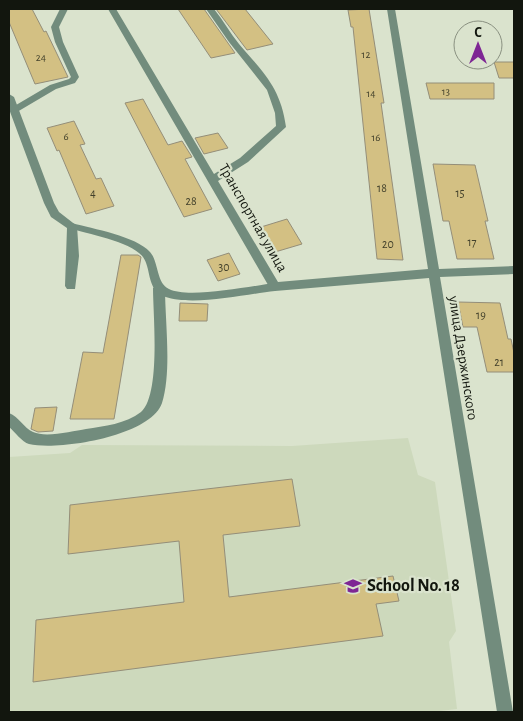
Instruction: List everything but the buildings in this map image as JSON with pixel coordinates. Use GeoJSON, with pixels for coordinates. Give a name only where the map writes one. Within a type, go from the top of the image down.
{"type":"FeatureCollection","features":[{"type":"Feature","properties":{"kind":"street","name":"Транспортная улица"},"geometry":{"type":"LineString","coordinates":[[112,9],[214,179],[275,286],[433,273],[514,270]]}},
{"type":"Feature","properties":{"kind":"street"},"geometry":{"type":"LineString","coordinates":[[210,9],[236,45],[262,73],[273,91],[281,114],[282,127],[244,160],[214,179]]}},
{"type":"Feature","properties":{"kind":"street","name":"улица Дзержинского"},"geometry":{"type":"LineString","coordinates":[[391,9],[422,190],[433,273],[505,712]]}},
{"type":"Feature","properties":{"kind":"street"},"geometry":{"type":"LineString","coordinates":[[9,97],[49,203],[55,214],[72,226],[71,286]]}},
{"type":"Feature","properties":{"kind":"street"},"geometry":{"type":"LineString","coordinates":[[9,419],[30,438],[52,440],[119,429],[145,416],[155,403],[160,378],[159,288]]}},
{"type":"Feature","properties":{"kind":"lane"},"geometry":{"type":"LineString","coordinates":[[14,110],[53,88],[72,81],[75,77],[59,42],[55,27],[64,9]]}},
{"type":"Feature","properties":{"kind":"lane"},"geometry":{"type":"LineString","coordinates":[[72,226],[142,250],[150,261],[159,288],[165,292],[182,296],[275,286]]}},
{"type":"Feature","properties":{"kind":"shaded area"},"geometry":{"type":"Polygon","coordinates":[[[408,438],[418,475],[435,482],[456,631],[449,642],[457,709],[431,712],[9,712],[9,457],[70,453],[82,445],[292,446],[408,438]]]}},
{"type":"Feature","properties":{"kind":"place","name":"School No. 18"},"geometry":{"type":"Point","coordinates":[353,586]}}]}
